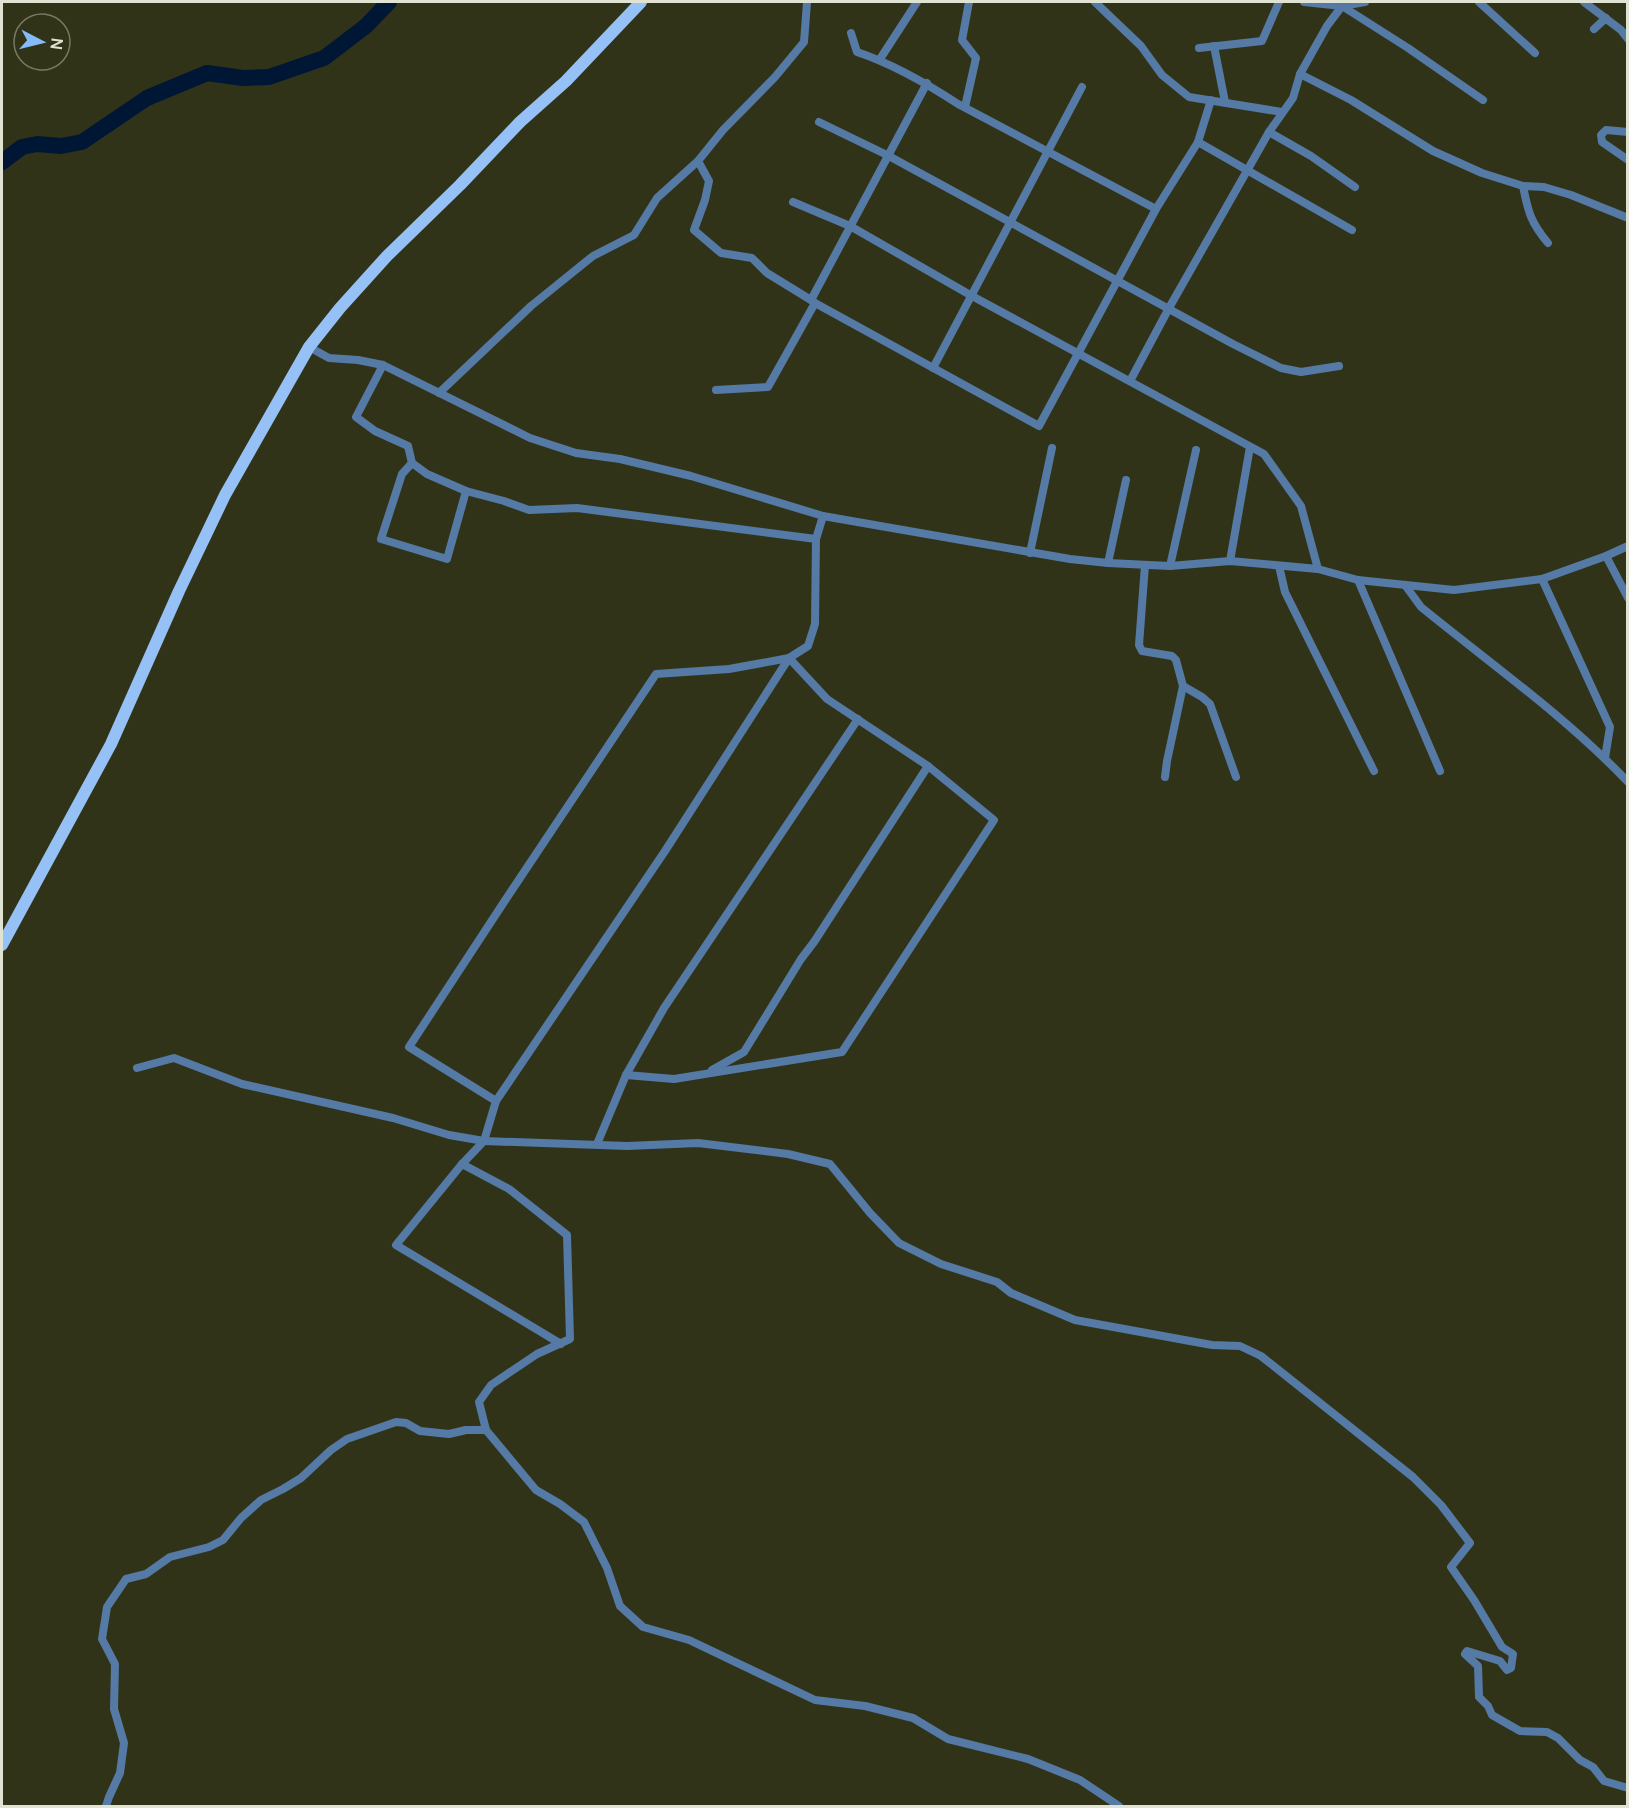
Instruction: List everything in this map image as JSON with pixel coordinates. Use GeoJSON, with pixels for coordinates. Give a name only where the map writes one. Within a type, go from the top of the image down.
{"type":"FeatureCollection","features":[{"type":"Feature","properties":{"kind":"main road"},"geometry":{"type":"LineString","coordinates":[[2,945],[111,744],[179,591],[225,495],[309,347],[340,308],[387,256],[520,122],[566,81],[641,2]]}},
{"type":"Feature","properties":{"kind":"street"},"geometry":{"type":"LineString","coordinates":[[439,393],[531,306],[593,256],[634,235],[657,198],[698,161],[723,130],[775,77],[804,42],[807,2]]}},
{"type":"Feature","properties":{"kind":"street"},"geometry":{"type":"LineString","coordinates":[[880,59],[917,2]]}},
{"type":"Feature","properties":{"kind":"street"},"geometry":{"type":"LineString","coordinates":[[965,107],[976,58],[962,40],[969,2]]}},
{"type":"Feature","properties":{"kind":"street"},"geometry":{"type":"LineString","coordinates":[[1095,2],[1141,46],[1162,75],[1189,97],[1282,112]]}},
{"type":"Feature","properties":{"kind":"street"},"geometry":{"type":"LineString","coordinates":[[1199,48],[1262,41],[1279,2]]}},
{"type":"Feature","properties":{"kind":"street"},"geometry":{"type":"LineString","coordinates":[[1304,2],[1342,6],[1365,2]]}},
{"type":"Feature","properties":{"kind":"street"},"geometry":{"type":"LineString","coordinates":[[1479,2],[1534,53]]}},
{"type":"Feature","properties":{"kind":"street"},"geometry":{"type":"LineString","coordinates":[[1584,2],[1621,30],[1628,39]]}},
{"type":"Feature","properties":{"kind":"street"},"geometry":{"type":"LineString","coordinates":[[1130,381],[1269,132],[1293,98],[1299,74],[1327,26],[1342,6]]}},
{"type":"Feature","properties":{"kind":"street"},"geometry":{"type":"LineString","coordinates":[[1342,6],[1483,100]]}},
{"type":"Feature","properties":{"kind":"street"},"geometry":{"type":"LineString","coordinates":[[1594,29],[1606,18]]}},
{"type":"Feature","properties":{"kind":"street"},"geometry":{"type":"LineString","coordinates":[[851,33],[857,52],[880,59],[927,83],[965,107],[1156,209]]}},
{"type":"Feature","properties":{"kind":"street"},"geometry":{"type":"LineString","coordinates":[[1214,46],[1225,102]]}},
{"type":"Feature","properties":{"kind":"street"},"geometry":{"type":"LineString","coordinates":[[1299,74],[1351,100],[1433,151],[1482,172],[1523,186],[1544,187],[1571,195],[1628,218]]}},
{"type":"Feature","properties":{"kind":"street"},"geometry":{"type":"LineString","coordinates":[[716,390],[768,387],[887,155],[927,83]]}},
{"type":"Feature","properties":{"kind":"street"},"geometry":{"type":"LineString","coordinates":[[933,368],[1082,87]]}},
{"type":"Feature","properties":{"kind":"street"},"geometry":{"type":"LineString","coordinates":[[698,161],[709,181],[694,230],[721,253],[752,258],[767,273],[813,302],[1039,426],[1156,209],[1198,142],[1211,100]]}},
{"type":"Feature","properties":{"kind":"street"},"geometry":{"type":"LineString","coordinates":[[819,122],[887,155],[1281,368],[1301,372],[1339,366]]}},
{"type":"Feature","properties":{"kind":"street"},"geometry":{"type":"LineString","coordinates":[[1628,132],[1606,130],[1601,135],[1602,142],[1628,160]]}},
{"type":"Feature","properties":{"kind":"street"},"geometry":{"type":"LineString","coordinates":[[1269,132],[1311,156],[1355,187]]}},
{"type":"Feature","properties":{"kind":"street"},"geometry":{"type":"LineString","coordinates":[[1198,142],[1352,230]]}},
{"type":"Feature","properties":{"kind":"street"},"geometry":{"type":"LineString","coordinates":[[1523,186],[1527,207],[1535,227],[1548,243]]}},
{"type":"Feature","properties":{"kind":"street"},"geometry":{"type":"LineString","coordinates":[[793,202],[850,226],[972,296],[1264,454],[1301,506],[1318,569]]}},
{"type":"Feature","properties":{"kind":"street"},"geometry":{"type":"LineString","coordinates":[[309,347],[329,358],[383,365],[539,441],[576,453],[620,459],[691,476],[823,516],[1030,553],[1108,564],[1170,566],[1230,561],[1318,569],[1358,580],[1454,590],[1542,579],[1628,546]]}},
{"type":"Feature","properties":{"kind":"street"},"geometry":{"type":"LineString","coordinates":[[383,365],[357,417],[375,431],[408,446],[412,463],[427,474],[466,490],[529,510],[577,508],[816,538]]}},
{"type":"Feature","properties":{"kind":"street"},"geometry":{"type":"LineString","coordinates":[[1230,561],[1250,447]]}},
{"type":"Feature","properties":{"kind":"street"},"geometry":{"type":"LineString","coordinates":[[1030,553],[1052,448]]}},
{"type":"Feature","properties":{"kind":"street"},"geometry":{"type":"LineString","coordinates":[[1170,566],[1196,450]]}},
{"type":"Feature","properties":{"kind":"street"},"geometry":{"type":"LineString","coordinates":[[412,463],[402,474],[381,539],[447,559],[466,490]]}},
{"type":"Feature","properties":{"kind":"street"},"geometry":{"type":"LineString","coordinates":[[1108,564],[1126,480]]}},
{"type":"Feature","properties":{"kind":"street"},"geometry":{"type":"LineString","coordinates":[[496,1101],[410,1047],[656,674],[729,669],[789,658],[808,646],[815,624],[816,538],[823,516]]}},
{"type":"Feature","properties":{"kind":"street"},"geometry":{"type":"LineString","coordinates":[[1606,556],[1628,598]]}},
{"type":"Feature","properties":{"kind":"street"},"geometry":{"type":"LineString","coordinates":[[1146,565],[1139,645],[1142,651],[1172,656],[1176,660],[1183,686],[1167,761],[1166,777]]}},
{"type":"Feature","properties":{"kind":"street"},"geometry":{"type":"LineString","coordinates":[[1279,566],[1285,592],[1374,771]]}},
{"type":"Feature","properties":{"kind":"street"},"geometry":{"type":"LineString","coordinates":[[1542,579],[1610,728],[1605,758]]}},
{"type":"Feature","properties":{"kind":"street"},"geometry":{"type":"LineString","coordinates":[[1358,580],[1440,771]]}},
{"type":"Feature","properties":{"kind":"street"},"geometry":{"type":"LineString","coordinates":[[1405,585],[1421,607],[1558,715],[1628,782]]}},
{"type":"Feature","properties":{"kind":"street"},"geometry":{"type":"LineString","coordinates":[[626,1075],[674,1079],[842,1052],[993,820],[928,766],[827,699],[789,658]]}},
{"type":"Feature","properties":{"kind":"street"},"geometry":{"type":"LineString","coordinates":[[561,1344],[396,1245],[462,1164],[484,1141],[496,1101],[665,851],[789,658]]}},
{"type":"Feature","properties":{"kind":"street"},"geometry":{"type":"LineString","coordinates":[[1183,686],[1210,704],[1236,777]]}},
{"type":"Feature","properties":{"kind":"street"},"geometry":{"type":"LineString","coordinates":[[597,1144],[626,1075],[664,1008],[858,719]]}},
{"type":"Feature","properties":{"kind":"street"},"geometry":{"type":"LineString","coordinates":[[705,1074],[744,1052],[801,959],[928,766]]}},
{"type":"Feature","properties":{"kind":"street"},"geometry":{"type":"LineString","coordinates":[[137,1068],[174,1058],[242,1084],[393,1118],[449,1136],[484,1141],[627,1146],[698,1143],[788,1154],[830,1164],[870,1213],[899,1243],[941,1264],[998,1282],[1011,1293],[1075,1320],[1212,1345],[1239,1346],[1261,1356],[1413,1477],[1441,1505],[1470,1543],[1451,1567],[1502,1647],[1513,1654],[1511,1668],[1507,1670],[1500,1661],[1467,1651],[1465,1654],[1478,1666],[1479,1697],[1488,1706],[1492,1715],[1520,1731],[1547,1732],[1580,1760],[1593,1767],[1604,1781],[1628,1788]]}},
{"type":"Feature","properties":{"kind":"street"},"geometry":{"type":"LineString","coordinates":[[462,1164],[509,1189],[567,1235],[570,1339],[537,1354],[491,1385],[479,1402],[486,1430],[536,1490],[584,1522],[607,1568],[620,1606],[642,1627],[689,1640],[815,1700],[866,1706],[913,1718],[948,1739],[1028,1758],[1080,1780],[1119,1806]]}},
{"type":"Feature","properties":{"kind":"street"},"geometry":{"type":"LineString","coordinates":[[106,1806],[120,1773],[124,1743],[114,1709],[115,1664],[102,1639],[107,1607],[126,1580],[146,1574],[170,1557],[209,1547],[223,1540],[241,1518],[261,1500],[301,1478],[317,1462],[347,1439],[396,1422],[406,1423],[420,1431],[449,1434],[466,1430],[486,1430]]}},
{"type":"Feature","properties":{"kind":"waterway"},"geometry":{"type":"LineString","coordinates":[[2,162],[22,147],[37,144],[61,146],[82,142],[147,98],[207,73],[243,78],[269,77],[324,58],[366,26],[389,2]]}}]}
